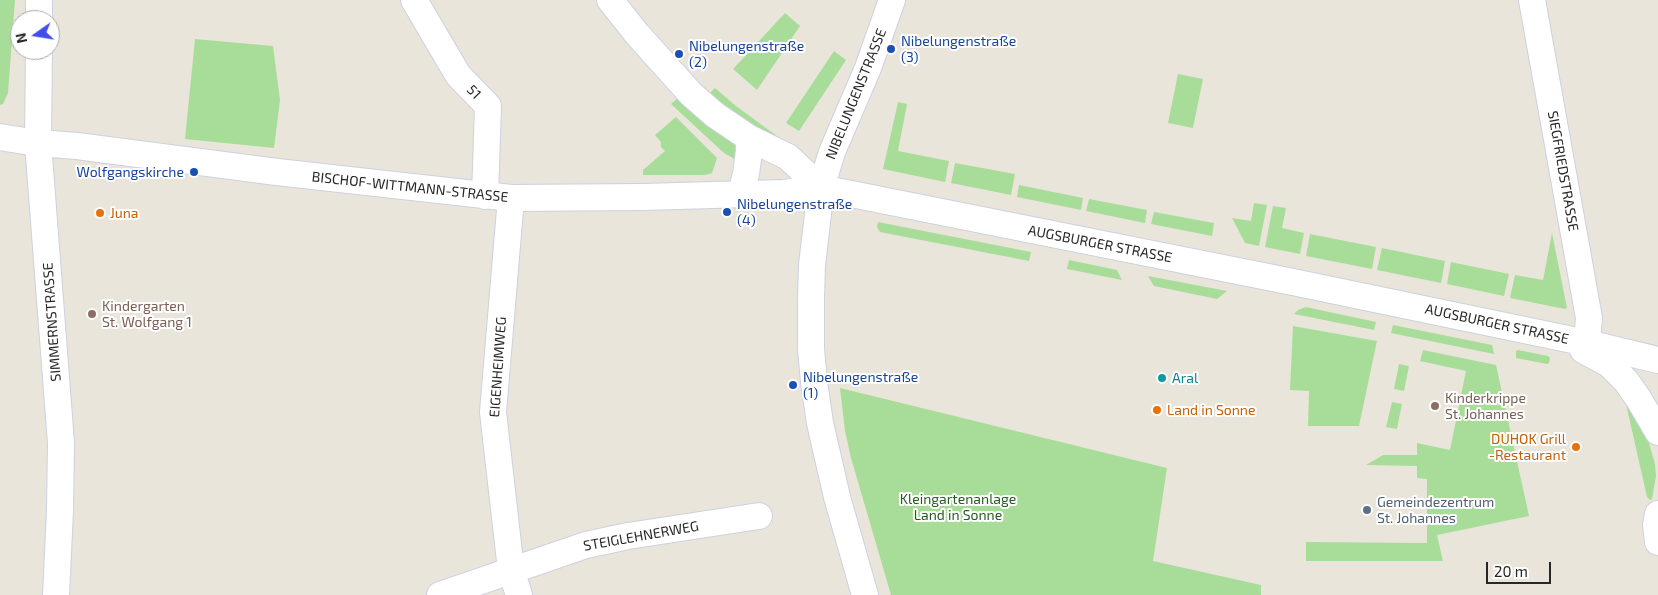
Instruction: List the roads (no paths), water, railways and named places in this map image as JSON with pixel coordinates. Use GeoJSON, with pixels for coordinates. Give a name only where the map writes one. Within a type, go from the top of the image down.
{"type":"FeatureCollection","features":[{"type":"Feature","properties":{"kind":"street","name":"51"},"geometry":{"type":"LineString","coordinates":[[414,0],[458,75],[488,106],[485,196]]}},
{"type":"Feature","properties":{"kind":"street"},"geometry":{"type":"LineString","coordinates":[[610,0],[637,34],[691,94],[715,115],[749,138],[788,157],[821,188]]}},
{"type":"Feature","properties":{"kind":"street","name":"NIBELUNGENSTRASSE"},"geometry":{"type":"LineString","coordinates":[[865,595],[828,463],[820,423],[811,349],[812,266],[821,188],[832,152],[868,68],[892,0]]}},
{"type":"Feature","properties":{"kind":"street","name":"SIEGFRIEDSTRASSE"},"geometry":{"type":"LineString","coordinates":[[1532,0],[1590,318],[1587,343]]}},
{"type":"Feature","properties":{"kind":"street","name":"SIMMERNSTRASSE"},"geometry":{"type":"LineString","coordinates":[[39,60],[38,143],[61,443],[56,595]]}},
{"type":"Feature","properties":{"kind":"street","name":"BISCHOF-WITTMANN-STRASSE"},"geometry":{"type":"LineString","coordinates":[[0,137],[276,172],[511,198],[784,193],[821,188]]}},
{"type":"Feature","properties":{"kind":"street"},"geometry":{"type":"LineString","coordinates":[[741,193],[746,174],[749,138]]}},
{"type":"Feature","properties":{"kind":"street","name":"AUGSBURGER STRASSE"},"geometry":{"type":"LineString","coordinates":[[821,188],[1288,281],[1587,343],[1658,360]]}},
{"type":"Feature","properties":{"kind":"street","name":"EIGENHEIMWEG"},"geometry":{"type":"LineString","coordinates":[[511,198],[493,412],[511,570],[519,595]]}},
{"type":"Feature","properties":{"kind":"street"},"geometry":{"type":"LineString","coordinates":[[1558,337],[1615,369],[1631,388],[1658,432]]}},
{"type":"Feature","properties":{"kind":"street"},"geometry":{"type":"LineString","coordinates":[[1658,514],[1656,525],[1658,542]]}},
{"type":"Feature","properties":{"kind":"street","name":"STEIGLEHNERWEG"},"geometry":{"type":"LineString","coordinates":[[440,595],[586,545],[628,536],[759,516]]}},
{"type":"Feature","properties":{"kind":"place","name":"Nibelungenstraße (3)"},"geometry":{"type":"Point","coordinates":[891,49]}},
{"type":"Feature","properties":{"kind":"place","name":"Nibelungenstraße (2)"},"geometry":{"type":"Point","coordinates":[679,54]}},
{"type":"Feature","properties":{"kind":"place","name":"Wolfgangskirche"},"geometry":{"type":"Point","coordinates":[194,172]}},
{"type":"Feature","properties":{"kind":"place","name":"Nibelungenstraße (4)"},"geometry":{"type":"Point","coordinates":[727,212]}},
{"type":"Feature","properties":{"kind":"place","name":"Juna"},"geometry":{"type":"Point","coordinates":[100,213]}},
{"type":"Feature","properties":{"kind":"place","name":"Kindergarten St. Wolfgang 1"},"geometry":{"type":"Point","coordinates":[92,314]}},
{"type":"Feature","properties":{"kind":"place","name":"Aral"},"geometry":{"type":"Point","coordinates":[1162,378]}},
{"type":"Feature","properties":{"kind":"place","name":"Nibelungenstraße (1)"},"geometry":{"type":"Point","coordinates":[793,385]}},
{"type":"Feature","properties":{"kind":"place","name":"Kinderkrippe St. Johannes"},"geometry":{"type":"Point","coordinates":[1435,406]}},
{"type":"Feature","properties":{"kind":"place","name":"Land in Sonne"},"geometry":{"type":"Point","coordinates":[1157,410]}},
{"type":"Feature","properties":{"kind":"place","name":"DUHOK Grill -Restaurant"},"geometry":{"type":"Point","coordinates":[1576,447]}},
{"type":"Feature","properties":{"kind":"place","name":"Gemeindezentrum St. Johannes"},"geometry":{"type":"Point","coordinates":[1367,510]}},
{"type":"Feature","properties":{"kind":"park label","name":"Kleingartenanlage Land in Sonne"},"geometry":{"type":"Point","coordinates":[958,508]}}]}
